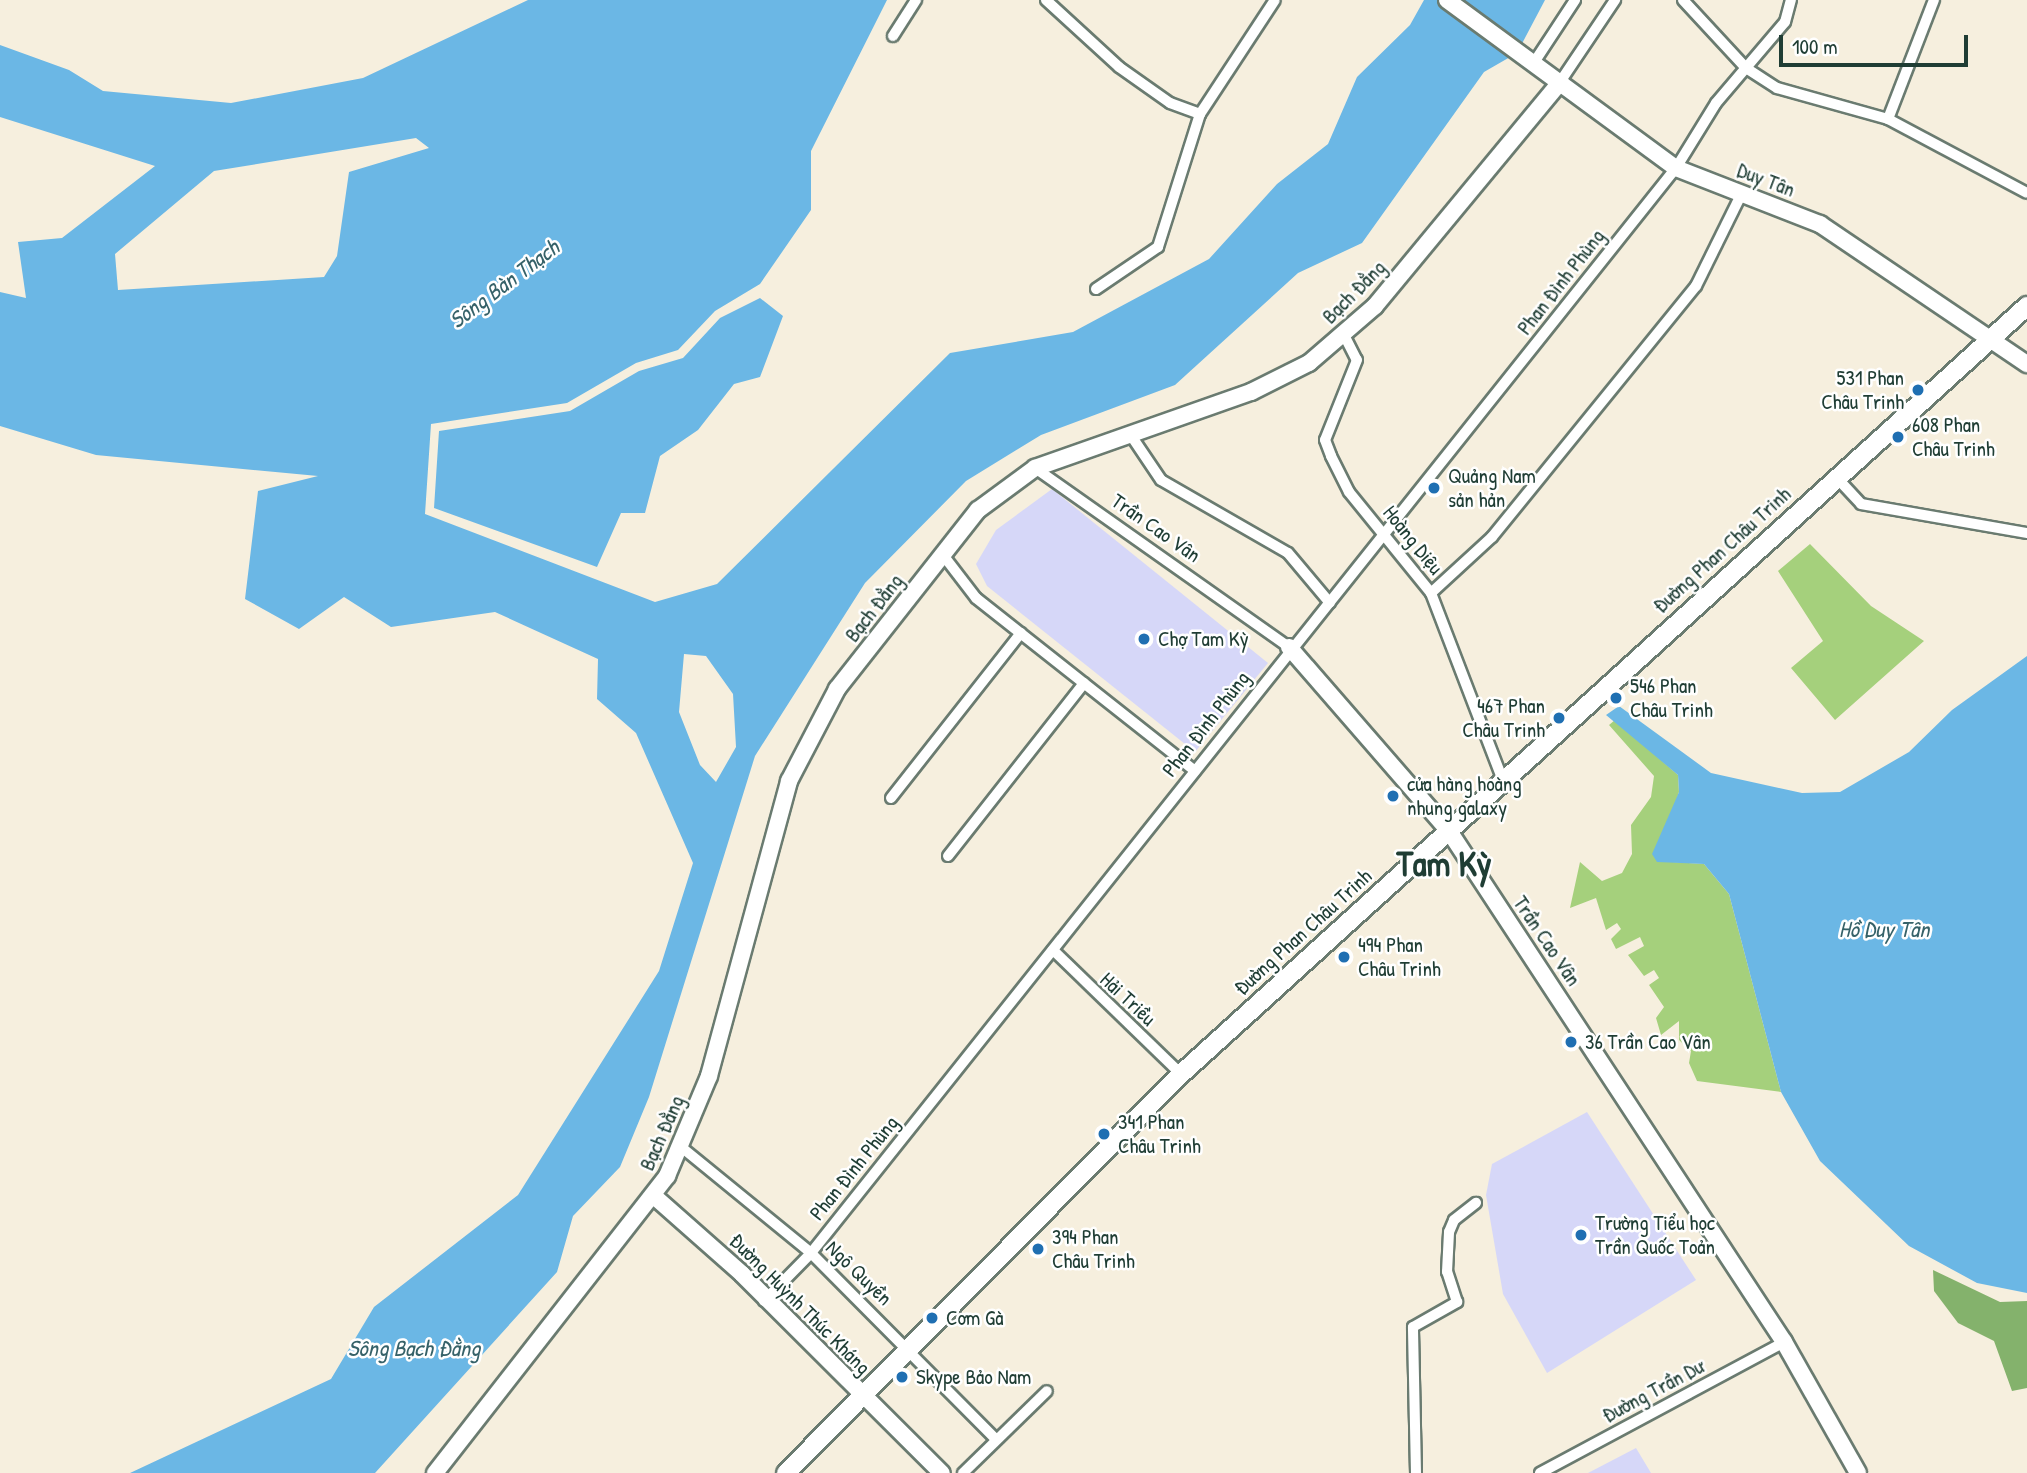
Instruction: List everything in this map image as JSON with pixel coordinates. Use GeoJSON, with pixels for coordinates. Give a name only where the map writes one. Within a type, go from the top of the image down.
{"type":"FeatureCollection","features":[{"type":"Feature","properties":{"kind":"main road","name":"Đường Phan Châu Trinh"},"geometry":{"type":"LineString","coordinates":[[786,1473],[911,1351],[1181,1074],[1449,831],[1502,778],[2027,306]]}},
{"type":"Feature","properties":{"kind":"street"},"geometry":{"type":"LineString","coordinates":[[893,36],[916,0]]}},
{"type":"Feature","properties":{"kind":"street"},"geometry":{"type":"LineString","coordinates":[[1046,0],[1129,74],[1170,103],[1200,114]]}},
{"type":"Feature","properties":{"kind":"street"},"geometry":{"type":"LineString","coordinates":[[1096,289],[1158,247],[1200,114],[1275,0]]}},
{"type":"Feature","properties":{"kind":"street","name":"Duy Tân"},"geometry":{"type":"LineString","coordinates":[[1447,0],[1531,59],[1676,168],[1820,224],[2027,364]]}},
{"type":"Feature","properties":{"kind":"street"},"geometry":{"type":"LineString","coordinates":[[1531,59],[1575,0]]}},
{"type":"Feature","properties":{"kind":"street","name":"Bạch Đằng"},"geometry":{"type":"LineString","coordinates":[[435,1473],[655,1197],[709,1076],[756,921],[789,781],[837,689],[978,510],[1035,468],[1251,392],[1309,363],[1375,306],[1560,82],[1615,0]]}},
{"type":"Feature","properties":{"kind":"street"},"geometry":{"type":"LineString","coordinates":[[1683,0],[1746,68],[1786,92],[1888,119],[2027,193]]}},
{"type":"Feature","properties":{"kind":"street","name":"Phan Đình Phùng"},"geometry":{"type":"LineString","coordinates":[[764,1301],[811,1253],[1195,771],[1289,647],[1330,603],[1386,534],[1676,168],[1698,128],[1785,22],[1791,0]]}},
{"type":"Feature","properties":{"kind":"street"},"geometry":{"type":"LineString","coordinates":[[1888,119],[1934,0]]}},
{"type":"Feature","properties":{"kind":"street"},"geometry":{"type":"LineString","coordinates":[[1431,593],[1492,537],[1696,286],[1742,193]]}},
{"type":"Feature","properties":{"kind":"street","name":"Hoàng Diệu"},"geometry":{"type":"LineString","coordinates":[[1343,333],[1357,360],[1355,373],[1325,440],[1349,492],[1386,534],[1431,593],[1502,778]]}},
{"type":"Feature","properties":{"kind":"street"},"geometry":{"type":"LineString","coordinates":[[1130,435],[1161,481],[1288,553],[1330,603]]}},
{"type":"Feature","properties":{"kind":"street","name":"Trần Cao Vân"},"geometry":{"type":"LineString","coordinates":[[1035,468],[1289,647],[1449,831],[1784,1342],[1858,1473]]}},
{"type":"Feature","properties":{"kind":"street"},"geometry":{"type":"LineString","coordinates":[[1837,478],[1861,504],[2027,533]]}},
{"type":"Feature","properties":{"kind":"street"},"geometry":{"type":"LineString","coordinates":[[943,555],[976,598],[1195,771]]}},
{"type":"Feature","properties":{"kind":"street"},"geometry":{"type":"LineString","coordinates":[[891,798],[1021,633]]}},
{"type":"Feature","properties":{"kind":"street"},"geometry":{"type":"LineString","coordinates":[[948,856],[1084,683]]}},
{"type":"Feature","properties":{"kind":"street","name":"Hải Triều"},"geometry":{"type":"LineString","coordinates":[[1053,950],[1181,1074]]}},
{"type":"Feature","properties":{"kind":"street","name":"Ngô Quyền"},"geometry":{"type":"LineString","coordinates":[[680,1146],[811,1253],[996,1439]]}},
{"type":"Feature","properties":{"kind":"street","name":"Đường Huỳnh Thúc Kháng"},"geometry":{"type":"LineString","coordinates":[[655,1197],[942,1473]]}},
{"type":"Feature","properties":{"kind":"street"},"geometry":{"type":"LineString","coordinates":[[1416,1473],[1413,1328],[1457,1302],[1447,1272],[1449,1232],[1454,1220],[1476,1203]]}},
{"type":"Feature","properties":{"kind":"street","name":"Đường Trần Dư"},"geometry":{"type":"LineString","coordinates":[[1540,1473],[1784,1342]]}},
{"type":"Feature","properties":{"kind":"street"},"geometry":{"type":"LineString","coordinates":[[963,1473],[1047,1391]]}},
{"type":"Feature","properties":{"kind":"shaded area","name":"Chợ Tam Kỳ"},"geometry":{"type":"Polygon","coordinates":[[[1052,489],[1268,663],[1195,752],[987,586],[976,564],[996,530],[1052,489]]]}},
{"type":"Feature","properties":{"kind":"shaded area","name":"Trường Tiểu học Trần Quốc Toản"},"geometry":{"type":"Polygon","coordinates":[[[1587,1112],[1696,1280],[1547,1373],[1503,1294],[1486,1195],[1492,1164],[1587,1112]]]}},
{"type":"Feature","properties":{"kind":"shaded area"},"geometry":{"type":"Polygon","coordinates":[[[1636,1448],[1651,1473],[1588,1473],[1636,1448]]]}},
{"type":"Feature","properties":{"kind":"green space"},"geometry":{"type":"Polygon","coordinates":[[[1810,544],[1871,606],[1924,641],[1835,720],[1791,668],[1823,641],[1778,571],[1810,544]]]}},
{"type":"Feature","properties":{"kind":"green space"},"geometry":{"type":"Polygon","coordinates":[[[1615,720],[1678,775],[1679,792],[1657,861],[1704,864],[1729,894],[1781,1092],[1697,1081],[1689,1063],[1691,1051],[1679,1040],[1679,1021],[1661,1035],[1656,1018],[1664,1007],[1649,985],[1659,978],[1654,970],[1644,976],[1628,955],[1644,946],[1640,937],[1616,949],[1611,939],[1621,929],[1617,923],[1606,930],[1596,898],[1570,908],[1580,862],[1602,881],[1622,873],[1632,854],[1631,825],[1651,797],[1654,776],[1609,725],[1615,720]]]}},
{"type":"Feature","properties":{"kind":"green space"},"geometry":{"type":"Polygon","coordinates":[[[1933,1270],[2000,1302],[2027,1301],[2027,1388],[2012,1391],[1994,1341],[1958,1323],[1934,1291],[1933,1270]]]}},
{"type":"Feature","properties":{"kind":"water"},"geometry":{"type":"Polygon","coordinates":[[[528,0],[887,0],[811,151],[811,210],[760,284],[715,311],[678,350],[636,363],[567,403],[431,424],[425,514],[655,602],[717,584],[950,353],[1073,332],[1209,259],[1277,184],[1328,144],[1357,77],[1410,25],[1424,0],[1545,0],[1517,53],[1484,72],[1362,243],[1298,273],[1175,385],[1041,435],[966,481],[865,583],[755,756],[649,1097],[620,1167],[573,1216],[557,1272],[375,1473],[130,1473],[331,1379],[374,1307],[518,1195],[659,971],[693,863],[636,733],[597,699],[598,659],[495,612],[391,627],[344,597],[299,629],[245,599],[258,491],[318,476],[96,455],[0,426],[0,292],[26,298],[18,242],[62,238],[155,166],[0,117],[0,45],[69,70],[103,91],[231,103],[363,78],[528,0]],[[416,138],[214,171],[115,254],[118,290],[324,277],[337,256],[349,172],[429,148],[416,138]],[[684,654],[679,712],[700,765],[716,782],[736,747],[733,694],[706,656],[684,654]]]}},
{"type":"Feature","properties":{"kind":"water"},"geometry":{"type":"Polygon","coordinates":[[[760,298],[783,316],[760,377],[734,384],[698,430],[660,456],[645,513],[621,513],[597,567],[434,508],[439,431],[570,411],[639,371],[683,358],[720,318],[760,298]]]}},
{"type":"Feature","properties":{"kind":"water","name":"Hồ Duy Tân"},"geometry":{"type":"Polygon","coordinates":[[[2027,656],[2027,1293],[1977,1283],[1909,1246],[1820,1161],[1781,1092],[1729,894],[1704,864],[1657,862],[1652,854],[1679,792],[1678,775],[1606,715],[1619,706],[1711,773],[1802,793],[1840,792],[1909,752],[1952,710],[2027,656]]]}},
{"type":"Feature","properties":{"kind":"place","name":"531 Phan Châu Trinh"},"geometry":{"type":"Point","coordinates":[1918,390]}},
{"type":"Feature","properties":{"kind":"place","name":"608 Phan Châu Trinh"},"geometry":{"type":"Point","coordinates":[1898,437]}},
{"type":"Feature","properties":{"kind":"place","name":"Quảng Nam sản hản"},"geometry":{"type":"Point","coordinates":[1434,488]}},
{"type":"Feature","properties":{"kind":"place","name":"Chợ Tam Kỳ"},"geometry":{"type":"Point","coordinates":[1144,639]}},
{"type":"Feature","properties":{"kind":"place","name":"546 Phan Châu Trinh"},"geometry":{"type":"Point","coordinates":[1616,698]}},
{"type":"Feature","properties":{"kind":"place","name":"467 Phan Châu Trinh"},"geometry":{"type":"Point","coordinates":[1559,718]}},
{"type":"Feature","properties":{"kind":"place","name":"cửa hàng hoàng nhung galaxy"},"geometry":{"type":"Point","coordinates":[1393,796]}},
{"type":"Feature","properties":{"kind":"place","name":"494 Phan Châu Trinh"},"geometry":{"type":"Point","coordinates":[1344,957]}},
{"type":"Feature","properties":{"kind":"place","name":"36 Trần Cao Vân"},"geometry":{"type":"Point","coordinates":[1571,1042]}},
{"type":"Feature","properties":{"kind":"place","name":"341 Phan Châu Trinh"},"geometry":{"type":"Point","coordinates":[1104,1134]}},
{"type":"Feature","properties":{"kind":"place","name":"Trường Tiểu học Trần Quốc Toản"},"geometry":{"type":"Point","coordinates":[1581,1235]}},
{"type":"Feature","properties":{"kind":"place","name":"394 Phan Châu Trinh"},"geometry":{"type":"Point","coordinates":[1038,1249]}},
{"type":"Feature","properties":{"kind":"place","name":"Cơm Gà"},"geometry":{"type":"Point","coordinates":[932,1318]}},
{"type":"Feature","properties":{"kind":"place","name":"Skype Bảo Nam"},"geometry":{"type":"Point","coordinates":[902,1377]}},
{"type":"Feature","properties":{"kind":"district","name":"Tam Kỳ"},"geometry":{"type":"Point","coordinates":[1444,864]}},
{"type":"Feature","properties":{"kind":"water label","name":"Sông Bàn Thạch"},"geometry":{"type":"Point","coordinates":[504,284]}},
{"type":"Feature","properties":{"kind":"water label","name":"Sông Bạch Đằng"},"geometry":{"type":"Point","coordinates":[414,1348]}}]}
